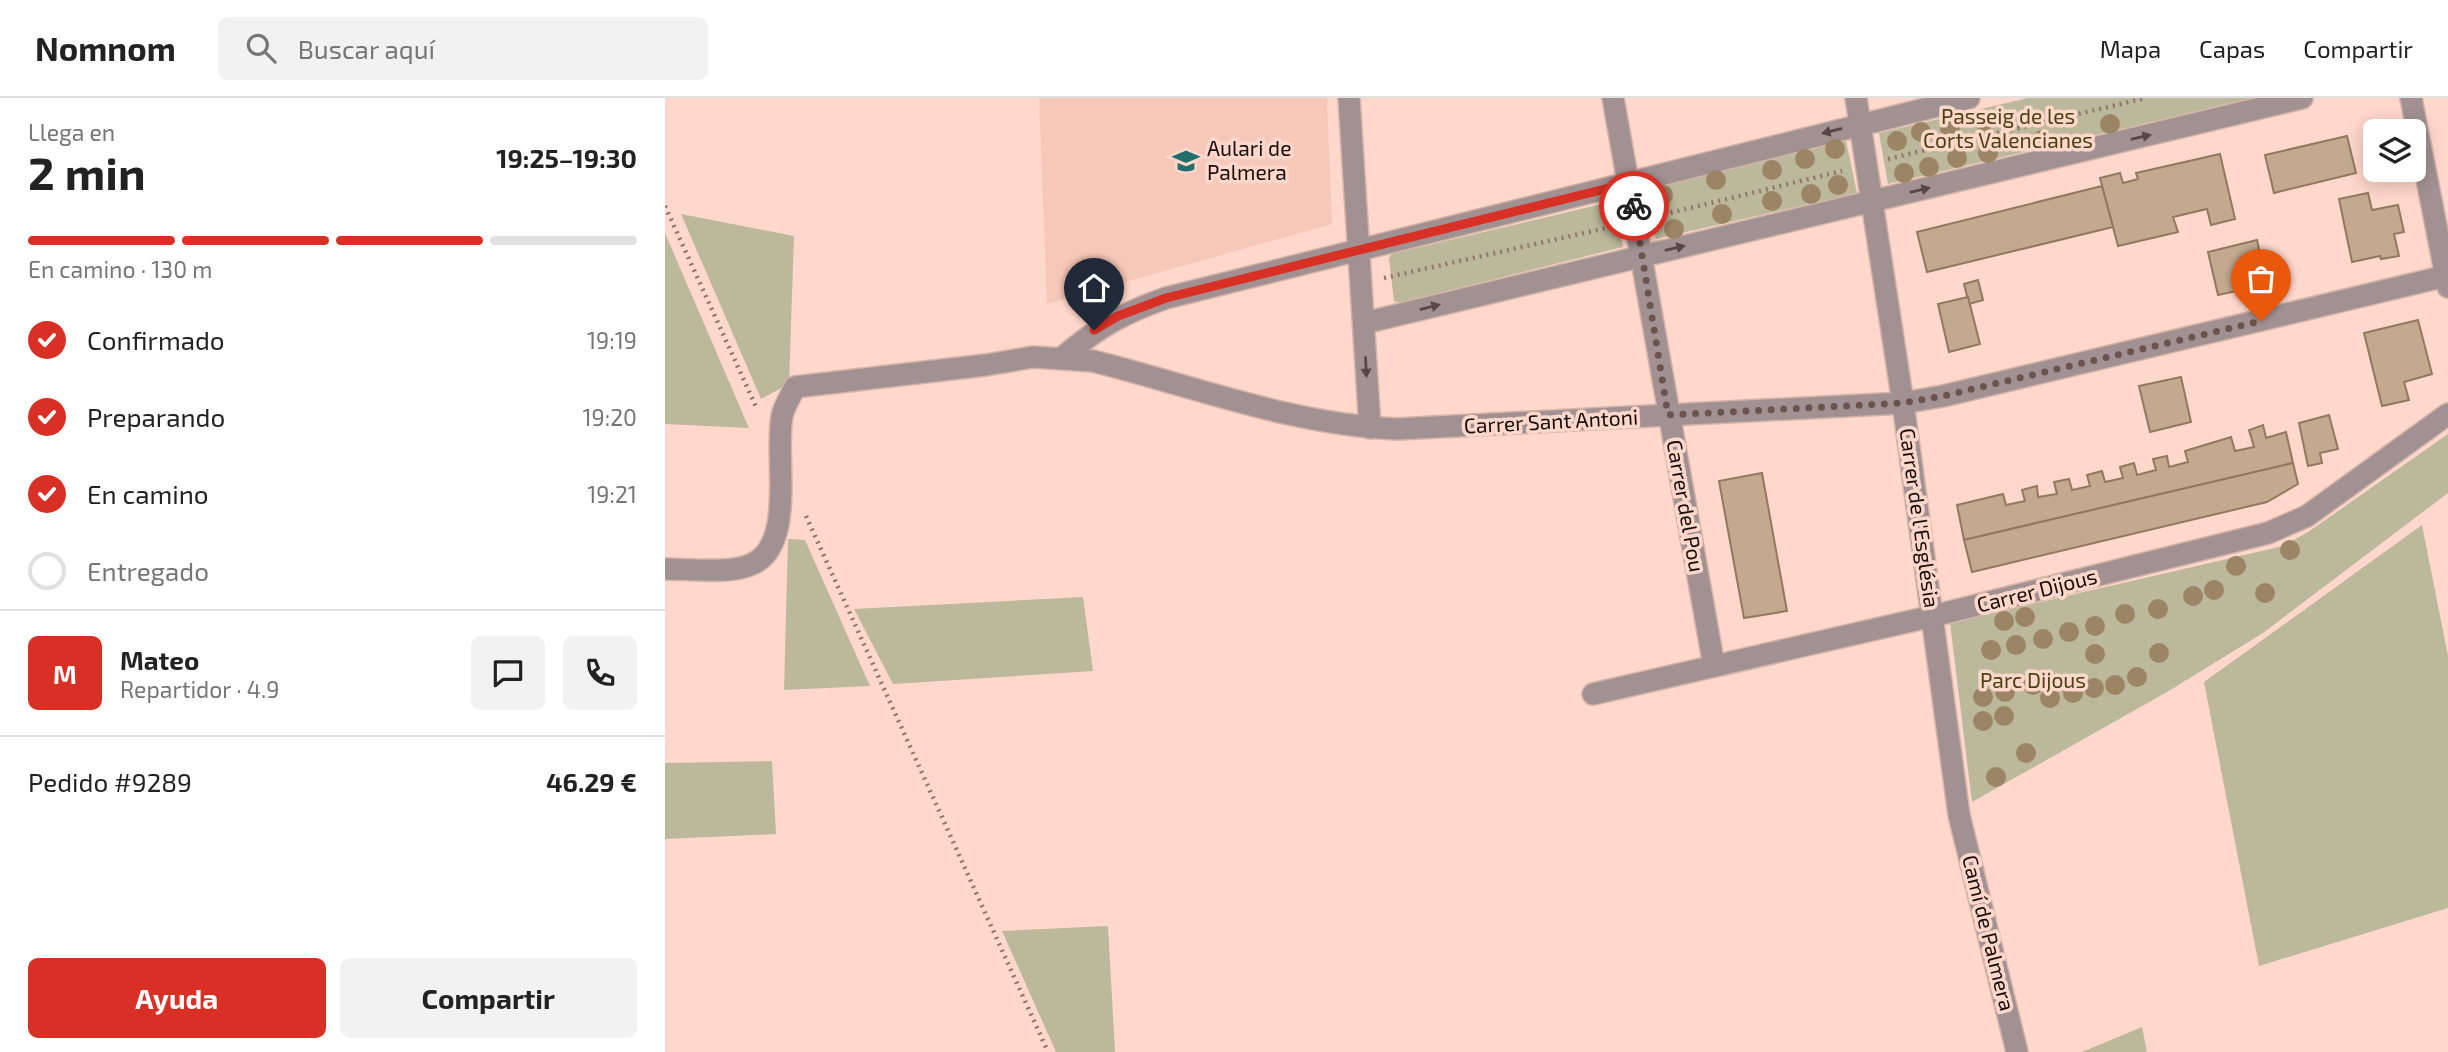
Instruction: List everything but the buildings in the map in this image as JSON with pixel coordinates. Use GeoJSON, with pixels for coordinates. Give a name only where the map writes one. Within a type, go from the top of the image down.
{"type":"FeatureCollection","features":[{"type":"Feature","properties":{"kind":"street"},"geometry":{"type":"LineString","coordinates":[[1349,98],[1370,428]]}},
{"type":"Feature","properties":{"kind":"street","name":"Carrer del Pou"},"geometry":{"type":"LineString","coordinates":[[1613,98],[1714,666]]}},
{"type":"Feature","properties":{"kind":"street","name":"Carrer de l'Església"},"geometry":{"type":"LineString","coordinates":[[1856,98],[1874,201],[1959,815]]}},
{"type":"Feature","properties":{"kind":"street"},"geometry":{"type":"LineString","coordinates":[[1063,358],[1094,330],[1142,306],[1969,98]]}},
{"type":"Feature","properties":{"kind":"street"},"geometry":{"type":"LineString","coordinates":[[1364,323],[2302,98]]}},
{"type":"Feature","properties":{"kind":"street"},"geometry":{"type":"LineString","coordinates":[[2411,98],[2447,282]]}},
{"type":"Feature","properties":{"kind":"street","name":"Carrer Sant Antoni"},"geometry":{"type":"LineString","coordinates":[[665,569],[737,568],[761,560],[770,550],[778,531],[782,416],[795,387],[1033,357],[1093,360],[1300,416],[1370,428],[1476,427],[1903,403],[2447,282]]}},
{"type":"Feature","properties":{"kind":"street","name":"Carrer Dijous"},"geometry":{"type":"LineString","coordinates":[[1593,694],[1933,616],[2291,526],[2448,414]]}},
{"type":"Feature","properties":{"kind":"street","name":"Camí de Palmera"},"geometry":{"type":"LineString","coordinates":[[1959,815],[2017,1052]]}},
{"type":"Feature","properties":{"kind":"path"},"geometry":{"type":"LineString","coordinates":[[1361,284],[1636,221],[2146,98]]}},
{"type":"Feature","properties":{"kind":"path"},"geometry":{"type":"LineString","coordinates":[[665,206],[759,414]]}},
{"type":"Feature","properties":{"kind":"path"},"geometry":{"type":"LineString","coordinates":[[804,513],[1048,1052]]}},
{"type":"Feature","properties":{"kind":"shaded area","name":"Aulari de Palmera"},"geometry":{"type":"Polygon","coordinates":[[[1039,98],[1327,98],[1332,224],[1047,304],[1039,98]]]}},
{"type":"Feature","properties":{"kind":"green space","name":"Passeig de les Corts Valencianes"},"geometry":{"type":"Polygon","coordinates":[[[2028,98],[2253,98],[1888,184],[1879,133],[2028,98]]]}},
{"type":"Feature","properties":{"kind":"green space"},"geometry":{"type":"Polygon","coordinates":[[[1846,141],[1857,193],[1656,239],[1645,189],[1846,141]]]}},
{"type":"Feature","properties":{"kind":"green space"},"geometry":{"type":"Polygon","coordinates":[[[1614,201],[1623,247],[1399,303],[1394,301],[1389,259],[1391,254],[1614,201]]]}},
{"type":"Feature","properties":{"kind":"green space"},"geometry":{"type":"Polygon","coordinates":[[[681,214],[794,236],[789,384],[761,399],[681,214]]]}},
{"type":"Feature","properties":{"kind":"green space"},"geometry":{"type":"Polygon","coordinates":[[[665,233],[749,428],[665,424],[665,233]]]}},
{"type":"Feature","properties":{"kind":"green space","name":"Parc Dijous"},"geometry":{"type":"Polygon","coordinates":[[[2448,434],[2448,493],[2263,633],[2167,692],[1972,802],[1950,623],[2283,546],[2308,532],[2448,434]]]}},
{"type":"Feature","properties":{"kind":"green space"},"geometry":{"type":"Polygon","coordinates":[[[2422,525],[2448,656],[2448,908],[2259,966],[2204,682],[2422,525]]]}},
{"type":"Feature","properties":{"kind":"green space"},"geometry":{"type":"Polygon","coordinates":[[[788,539],[805,540],[870,686],[784,690],[788,539]]]}},
{"type":"Feature","properties":{"kind":"green space"},"geometry":{"type":"Polygon","coordinates":[[[1083,597],[1093,671],[893,684],[854,609],[1083,597]]]}},
{"type":"Feature","properties":{"kind":"green space"},"geometry":{"type":"Polygon","coordinates":[[[772,761],[776,834],[665,839],[665,763],[772,761]]]}},
{"type":"Feature","properties":{"kind":"green space"},"geometry":{"type":"Polygon","coordinates":[[[1108,926],[1115,1052],[1056,1052],[1002,931],[1108,926]]]}},
{"type":"Feature","properties":{"kind":"green space"},"geometry":{"type":"Polygon","coordinates":[[[2142,1027],[2147,1052],[2082,1052],[2142,1027]]]}},
{"type":"Feature","properties":{"kind":"way so far"},"geometry":{"type":"LineString","coordinates":[[1634,206],[1668,415],[1903,403],[1943,396],[2261,321]]}},
{"type":"Feature","properties":{"kind":"place","name":"Aulari de Palmera"},"geometry":{"type":"Point","coordinates":[1186,161]}},
{"type":"Feature","properties":{"kind":"route"},"geometry":{"type":"LineString","coordinates":[[1094,330],[1118,316],[1166,298],[1629,183],[1634,206]]}}]}
